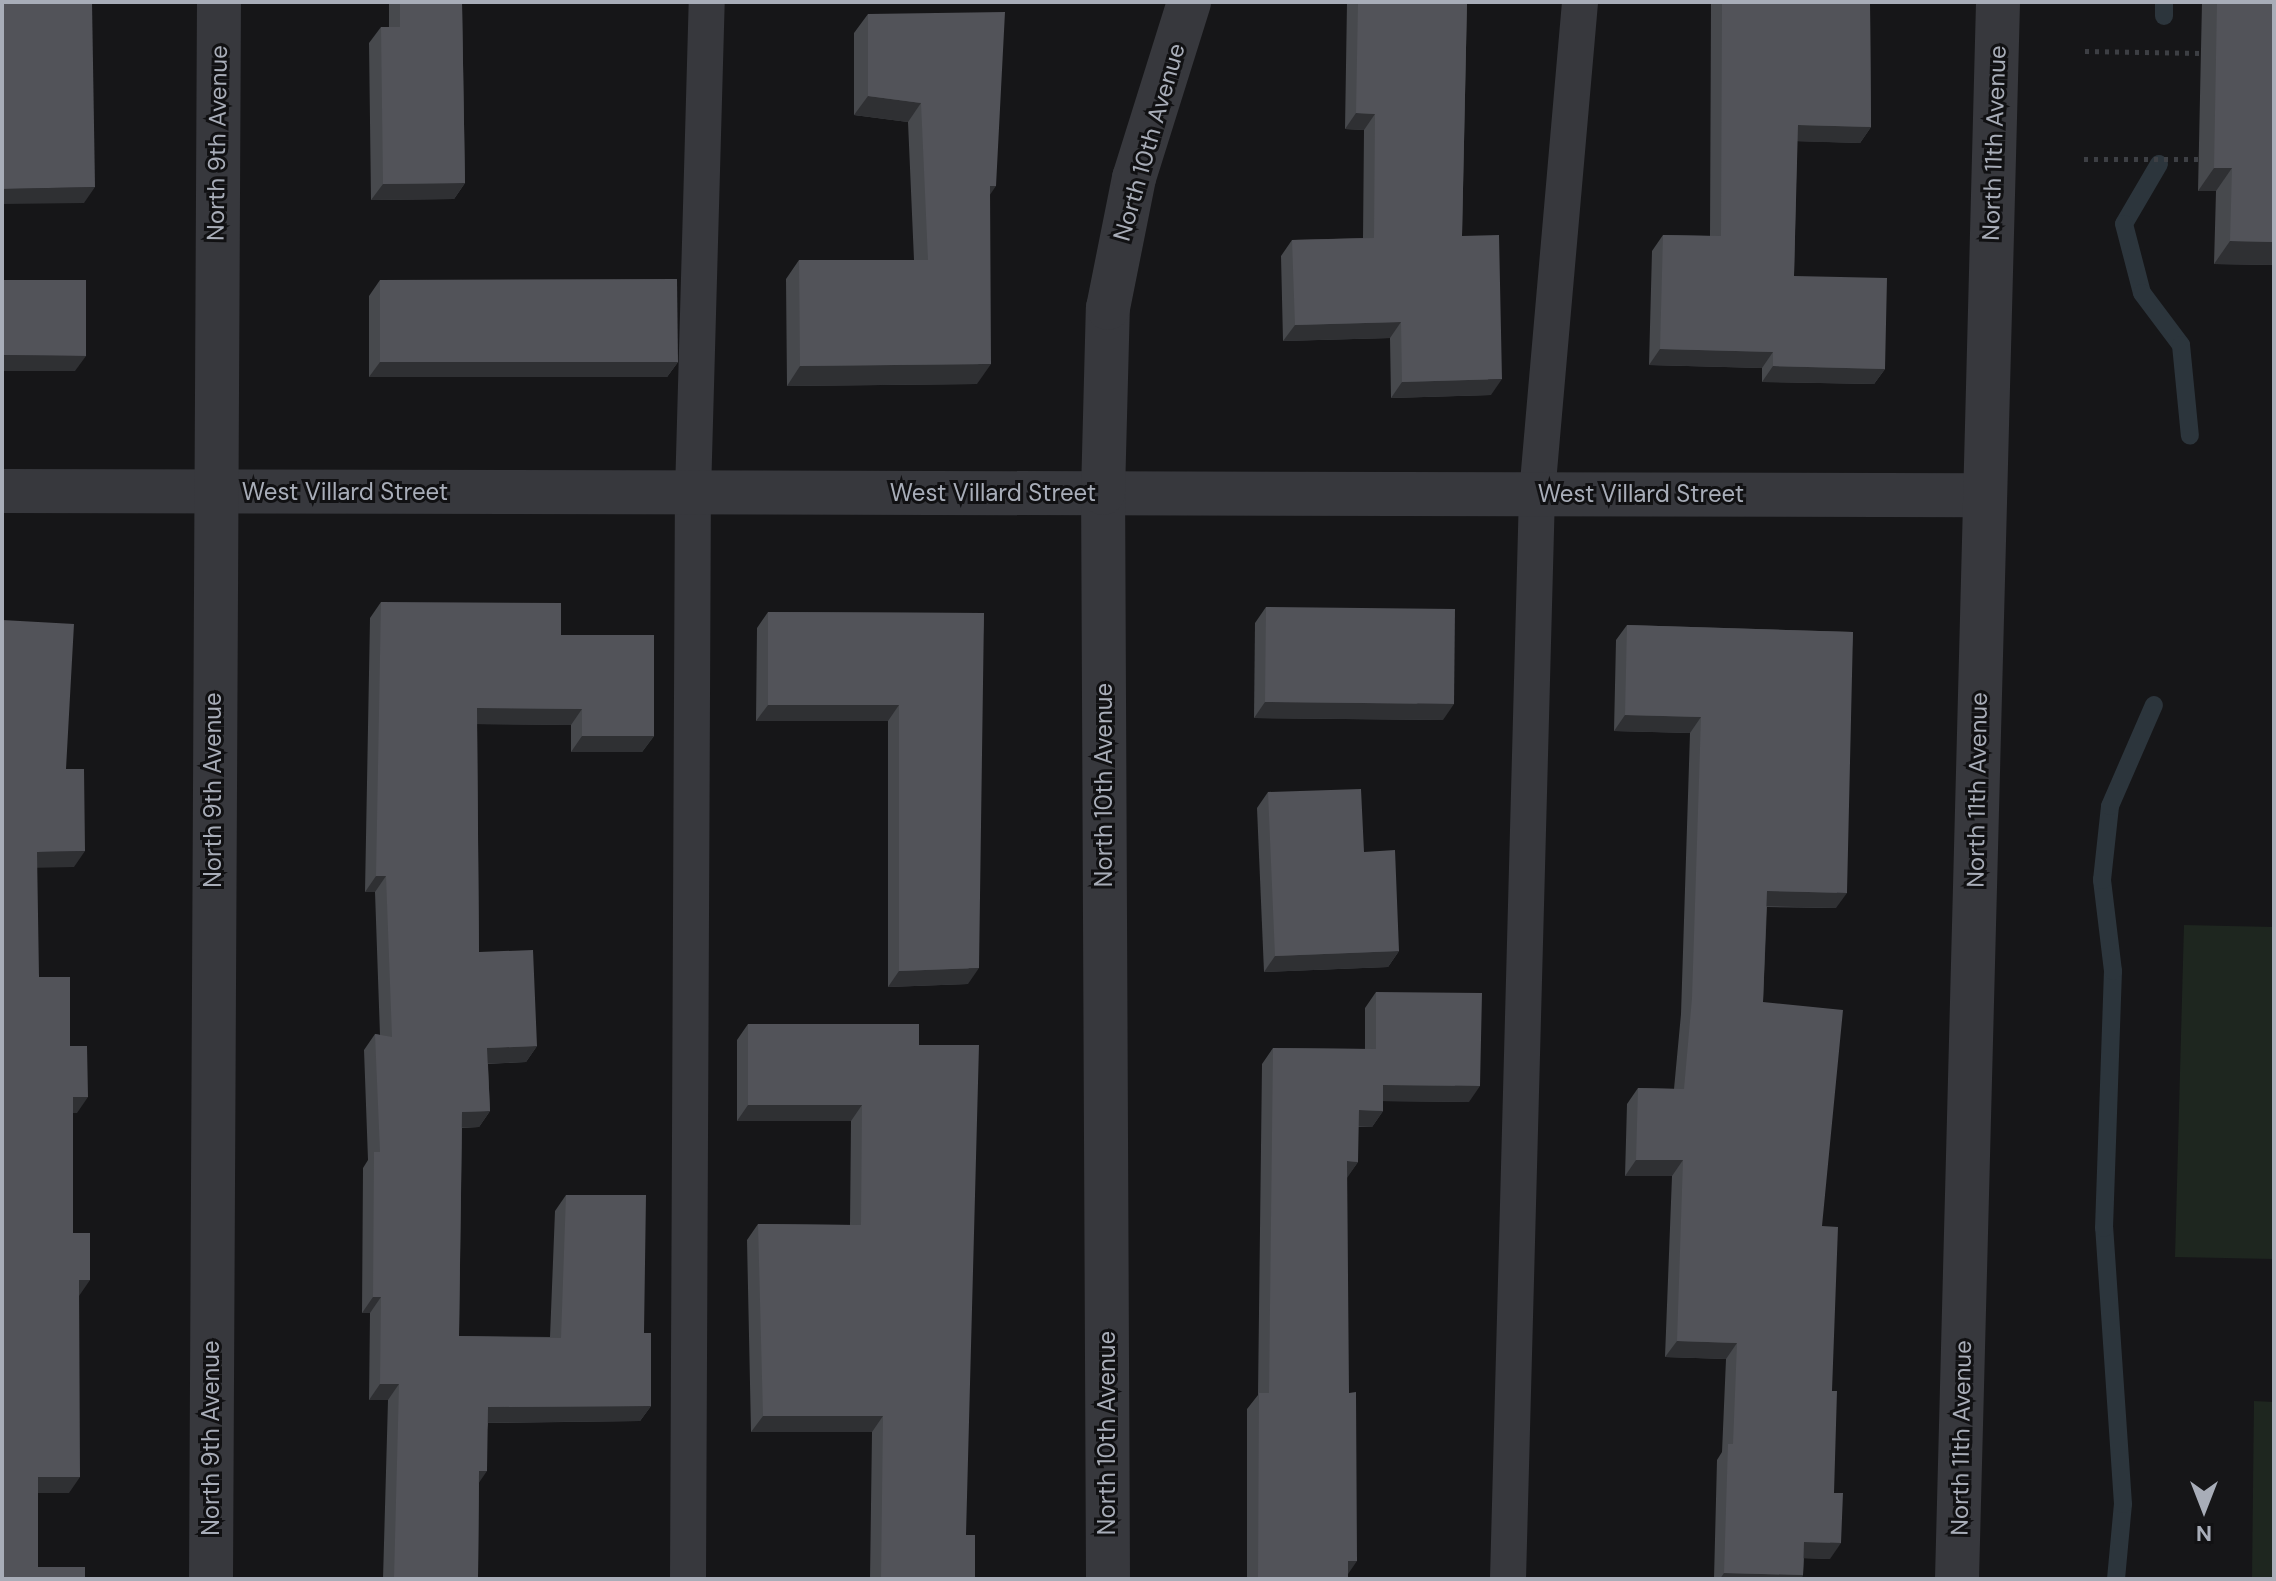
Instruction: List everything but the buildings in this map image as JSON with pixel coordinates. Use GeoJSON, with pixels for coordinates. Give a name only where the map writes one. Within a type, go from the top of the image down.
{"type":"FeatureCollection","features":[{"type":"Feature","properties":{"kind":"street","name":"North 9th Avenue"},"geometry":{"type":"LineString","coordinates":[[211,1579],[213,492],[219,2]]}},
{"type":"Feature","properties":{"kind":"street","name":"North 10th Avenue"},"geometry":{"type":"LineString","coordinates":[[1108,1579],[1103,493],[1108,308],[1134,178],[1189,2]]}},
{"type":"Feature","properties":{"kind":"street","name":"North 11th Avenue"},"geometry":{"type":"LineString","coordinates":[[1957,1579],[1998,2]]}},
{"type":"Feature","properties":{"kind":"street","name":"West Villard Street"},"geometry":{"type":"LineString","coordinates":[[2,491],[1984,495]]}},
{"type":"Feature","properties":{"kind":"lane"},"geometry":{"type":"LineString","coordinates":[[688,1579],[693,493],[707,2]]}},
{"type":"Feature","properties":{"kind":"lane"},"geometry":{"type":"LineString","coordinates":[[1508,1579],[1537,494],[1580,2]]}},
{"type":"Feature","properties":{"kind":"path"},"geometry":{"type":"LineString","coordinates":[[2085,51],[2201,53]]}},
{"type":"Feature","properties":{"kind":"path"},"geometry":{"type":"LineString","coordinates":[[2084,159],[2198,159]]}},
{"type":"Feature","properties":{"kind":"shaded area"},"geometry":{"type":"Polygon","coordinates":[[[2184,925],[2274,927],[2274,1259],[2175,1257],[2184,925]]]}},
{"type":"Feature","properties":{"kind":"shaded area"},"geometry":{"type":"Polygon","coordinates":[[[2254,1401],[2274,1402],[2274,1579],[2252,1579],[2254,1401]]]}},
{"type":"Feature","properties":{"kind":"waterway"},"geometry":{"type":"LineString","coordinates":[[2164,2],[2164,16]]}},
{"type":"Feature","properties":{"kind":"waterway"},"geometry":{"type":"LineString","coordinates":[[2159,164],[2124,224],[2142,293],[2181,345],[2190,436]]}},
{"type":"Feature","properties":{"kind":"waterway"},"geometry":{"type":"LineString","coordinates":[[2116,1579],[2123,1504],[2104,1228],[2113,971],[2102,880],[2110,806],[2154,705]]}}]}
